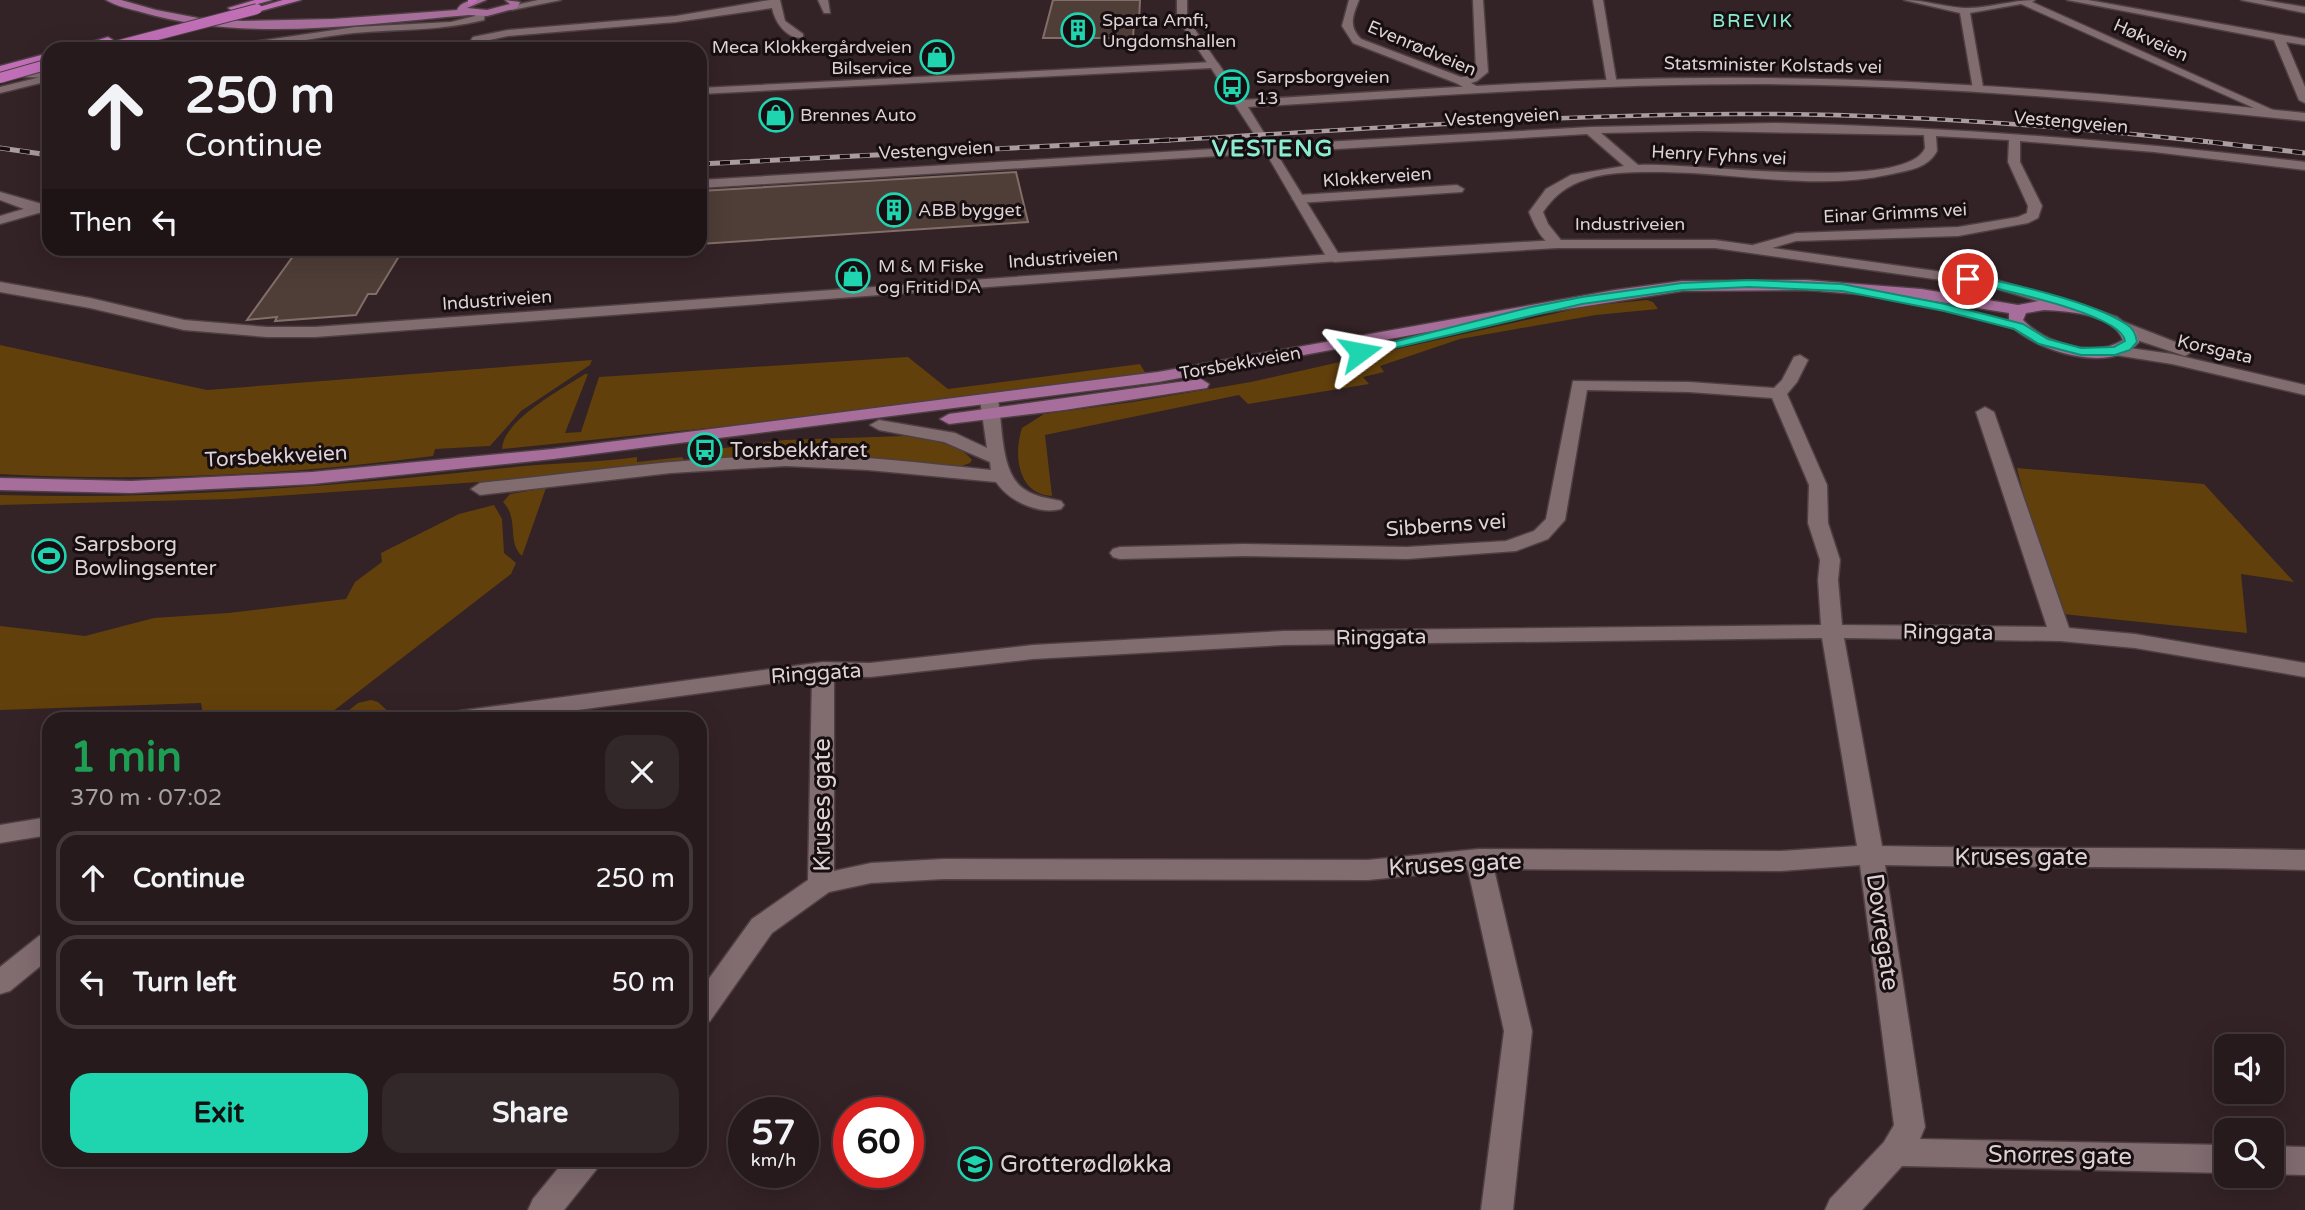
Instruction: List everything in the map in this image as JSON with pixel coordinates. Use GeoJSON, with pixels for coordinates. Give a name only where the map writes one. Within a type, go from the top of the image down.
{"type":"FeatureCollection","features":[{"type":"Feature","properties":{"kind":"highway"},"geometry":{"type":"LineString","coordinates":[[233,8],[248,0]]}},
{"type":"Feature","properties":{"kind":"highway"},"geometry":{"type":"LineString","coordinates":[[101,42],[267,0]]}},
{"type":"Feature","properties":{"kind":"highway"},"geometry":{"type":"LineString","coordinates":[[131,42],[296,0]]}},
{"type":"Feature","properties":{"kind":"highway"},"geometry":{"type":"LineString","coordinates":[[0,74],[42,59]]}},
{"type":"Feature","properties":{"kind":"highway"},"geometry":{"type":"LineString","coordinates":[[0,74],[42,65]]}},
{"type":"Feature","properties":{"kind":"main road"},"geometry":{"type":"LineString","coordinates":[[111,0],[154,15],[222,23],[308,23],[473,5]]}},
{"type":"Feature","properties":{"kind":"main road"},"geometry":{"type":"LineString","coordinates":[[134,0],[154,9],[186,16],[258,20],[374,15],[511,4]]}},
{"type":"Feature","properties":{"kind":"main road","name":"Torsbekkveien"},"geometry":{"type":"LineString","coordinates":[[553,454],[638,441],[991,407],[1233,379],[1474,327],[1531,310],[1615,295],[1694,286],[1776,283],[1842,288],[1945,308],[2020,316]]}},
{"type":"Feature","properties":{"kind":"main road"},"geometry":{"type":"LineString","coordinates":[[2044,305],[2077,308],[2111,319],[2124,327],[2131,342],[2115,351],[2099,352],[2062,347],[2043,342],[2020,316],[2044,305]]}},
{"type":"Feature","properties":{"kind":"main road","name":"Torsbekkveien"},"geometry":{"type":"LineString","coordinates":[[0,484],[131,486],[288,479],[553,454],[635,450],[879,425],[991,407]]}},
{"type":"Feature","properties":{"kind":"street"},"geometry":{"type":"LineString","coordinates":[[511,4],[556,0]]}},
{"type":"Feature","properties":{"kind":"street"},"geometry":{"type":"LineString","coordinates":[[822,0],[827,11]]}},
{"type":"Feature","properties":{"kind":"street"},"geometry":{"type":"LineString","coordinates":[[1182,0],[1182,18],[1270,149],[1334,258]]}},
{"type":"Feature","properties":{"kind":"street","name":"Evenrødveien"},"geometry":{"type":"LineString","coordinates":[[1354,0],[1346,25],[1349,34],[1357,41],[1460,81],[1476,90]]}},
{"type":"Feature","properties":{"kind":"street"},"geometry":{"type":"LineString","coordinates":[[1460,81],[1472,79],[1482,72],[1478,0]]}},
{"type":"Feature","properties":{"kind":"street"},"geometry":{"type":"LineString","coordinates":[[1598,0],[1613,83]]}},
{"type":"Feature","properties":{"kind":"street"},"geometry":{"type":"LineString","coordinates":[[1909,0],[1965,11],[2026,1]]}},
{"type":"Feature","properties":{"kind":"street"},"geometry":{"type":"LineString","coordinates":[[2073,0],[2305,42]]}},
{"type":"Feature","properties":{"kind":"street"},"geometry":{"type":"LineString","coordinates":[[2246,0],[2305,10]]}},
{"type":"Feature","properties":{"kind":"street","name":"Høkveien"},"geometry":{"type":"LineString","coordinates":[[2026,1],[2267,110]]}},
{"type":"Feature","properties":{"kind":"street"},"geometry":{"type":"LineString","coordinates":[[475,42],[487,36],[508,33],[676,19],[775,2],[780,22],[799,36]]}},
{"type":"Feature","properties":{"kind":"street"},"geometry":{"type":"LineString","coordinates":[[272,42],[345,31],[452,25],[480,18],[473,5]]}},
{"type":"Feature","properties":{"kind":"street"},"geometry":{"type":"LineString","coordinates":[[1965,11],[1977,87]]}},
{"type":"Feature","properties":{"kind":"street"},"geometry":{"type":"LineString","coordinates":[[2279,38],[2305,100]]}},
{"type":"Feature","properties":{"kind":"street"},"geometry":{"type":"LineString","coordinates":[[707,91],[1214,65]]}},
{"type":"Feature","properties":{"kind":"street"},"geometry":{"type":"LineString","coordinates":[[0,74],[42,77]]}},
{"type":"Feature","properties":{"kind":"street"},"geometry":{"type":"LineString","coordinates":[[0,90],[42,79]]}},
{"type":"Feature","properties":{"kind":"street","name":"Statsminister Kolstads vei"},"geometry":{"type":"LineString","coordinates":[[1240,104],[1613,83],[1780,81],[1977,87],[2305,117]]}},
{"type":"Feature","properties":{"kind":"street","name":"Vestengveien"},"geometry":{"type":"LineString","coordinates":[[707,184],[1591,131],[1773,127],[2016,137],[2200,153],[2305,166]]}},
{"type":"Feature","properties":{"kind":"street"},"geometry":{"type":"LineString","coordinates":[[1591,131],[1634,168]]}},
{"type":"Feature","properties":{"kind":"street","name":"Henry Fyhns vei"},"geometry":{"type":"LineString","coordinates":[[1557,244],[1541,225],[1536,212],[1540,200],[1548,192],[1583,177],[1634,168],[1809,177],[1868,174],[1890,171],[1921,161],[1930,154],[1932,146],[1929,132]]}},
{"type":"Feature","properties":{"kind":"street","name":"Einar Grimms vei"},"geometry":{"type":"LineString","coordinates":[[1758,248],[1769,241],[1951,232],[2023,220],[2033,215],[2035,206],[2011,154],[2011,144],[2016,137]]}},
{"type":"Feature","properties":{"kind":"street","name":"Klokkerveien"},"geometry":{"type":"LineString","coordinates":[[1299,199],[1457,189]]}},
{"type":"Feature","properties":{"kind":"street"},"geometry":{"type":"LineString","coordinates":[[0,196],[42,210]]}},
{"type":"Feature","properties":{"kind":"street"},"geometry":{"type":"LineString","coordinates":[[0,220],[42,210]]}},
{"type":"Feature","properties":{"kind":"street","name":"Industriveien"},"geometry":{"type":"LineString","coordinates":[[0,287],[45,293],[184,325],[254,331],[315,332],[1334,258],[1557,244],[1681,243],[1758,248],[1968,279],[2077,308]]}},
{"type":"Feature","properties":{"kind":"street"},"geometry":{"type":"LineString","coordinates":[[2003,287],[2014,295],[2020,316]]}},
{"type":"Feature","properties":{"kind":"street","name":"Korsgata"},"geometry":{"type":"LineString","coordinates":[[2124,327],[2140,336],[2194,354],[2305,383]]}},
{"type":"Feature","properties":{"kind":"street","name":"Korsgata"},"geometry":{"type":"LineString","coordinates":[[2115,351],[2172,359],[2305,390]]}},
{"type":"Feature","properties":{"kind":"street"},"geometry":{"type":"LineString","coordinates":[[1778,393],[1789,382],[1800,360]]}},
{"type":"Feature","properties":{"kind":"street","name":"Sibberns vei"},"geometry":{"type":"LineString","coordinates":[[1120,553],[1244,550],[1407,553],[1509,547],[1541,535],[1555,520],[1579,385],[1689,387],[1778,393]]}},
{"type":"Feature","properties":{"kind":"street","name":"Dovregate"},"geometry":{"type":"LineString","coordinates":[[1778,393],[1818,485],[1818,523],[1830,560],[1828,580],[1832,631],[1871,855],[1910,1127],[1895,1152],[1840,1210]]}},
{"type":"Feature","properties":{"kind":"street"},"geometry":{"type":"LineString","coordinates":[[480,489],[689,467],[782,461],[1000,468],[991,407]]}},
{"type":"Feature","properties":{"kind":"street"},"geometry":{"type":"LineString","coordinates":[[1985,412],[2060,634]]}},
{"type":"Feature","properties":{"kind":"street","name":"Torsbekkveien"},"geometry":{"type":"LineString","coordinates":[[879,425],[949,437],[1000,468],[1012,492],[1022,499],[1054,505]]}},
{"type":"Feature","properties":{"kind":"street","name":"Ringgata"},"geometry":{"type":"LineString","coordinates":[[510,712],[822,669],[870,670],[1033,652],[1284,638],[1832,631],[2060,634],[2135,640],[2305,670]]}},
{"type":"Feature","properties":{"kind":"street","name":"Kruses gate"},"geometry":{"type":"LineString","coordinates":[[822,669],[821,884],[871,873],[944,869],[1090,872],[1368,870],[1479,859],[1782,861],[1871,855],[2014,858],[2162,856],[2305,860]]}},
{"type":"Feature","properties":{"kind":"street"},"geometry":{"type":"LineString","coordinates":[[0,834],[42,827]]}},
{"type":"Feature","properties":{"kind":"street"},"geometry":{"type":"LineString","coordinates":[[1479,859],[1518,1031],[1497,1210]]}},
{"type":"Feature","properties":{"kind":"street"},"geometry":{"type":"LineString","coordinates":[[707,1003],[762,926],[792,902],[821,884]]}},
{"type":"Feature","properties":{"kind":"street"},"geometry":{"type":"LineString","coordinates":[[0,983],[42,950]]}},
{"type":"Feature","properties":{"kind":"street","name":"Snorres gate"},"geometry":{"type":"LineString","coordinates":[[1895,1152],[2214,1159]]}},
{"type":"Feature","properties":{"kind":"street"},"geometry":{"type":"LineString","coordinates":[[2284,1160],[2305,1161]]}},
{"type":"Feature","properties":{"kind":"street"},"geometry":{"type":"LineString","coordinates":[[544,1210],[579,1167]]}},
{"type":"Feature","properties":{"kind":"shaded area"},"geometry":{"type":"Polygon","coordinates":[[[1647,300],[1653,302],[1658,309],[1596,315],[1460,339],[1380,366],[1384,372],[1363,377],[1369,384],[1248,404],[1239,395],[1045,435],[1052,496],[1032,489],[1021,472],[1018,450],[1022,428],[1044,414],[1251,382],[1588,306],[1647,300]]]}},
{"type":"Feature","properties":{"kind":"shaded area"},"geometry":{"type":"Polygon","coordinates":[[[0,345],[207,390],[592,360],[590,365],[521,411],[490,446],[435,449],[433,456],[379,463],[271,472],[163,477],[54,476],[0,474],[0,345]]]}},
{"type":"Feature","properties":{"kind":"shaded area"},"geometry":{"type":"Polygon","coordinates":[[[908,357],[948,389],[1140,364],[1146,374],[737,425],[502,449],[512,427],[523,416],[585,374],[588,374],[565,433],[581,432],[599,377],[908,357]]]}},
{"type":"Feature","properties":{"kind":"shaded area"},"geometry":{"type":"Polygon","coordinates":[[[904,436],[950,445],[972,460],[959,467],[694,464],[695,460],[708,458],[709,450],[785,440],[904,436]]]}},
{"type":"Feature","properties":{"kind":"shaded area"},"geometry":{"type":"Polygon","coordinates":[[[637,457],[637,462],[682,457],[686,462],[496,486],[479,482],[232,499],[0,505],[0,495],[127,495],[253,490],[637,457]]]}},
{"type":"Feature","properties":{"kind":"shaded area"},"geometry":{"type":"Polygon","coordinates":[[[2017,468],[2204,484],[2294,582],[2241,574],[2247,633],[2053,613],[2017,468]]]}},
{"type":"Feature","properties":{"kind":"shaded area"},"geometry":{"type":"Polygon","coordinates":[[[546,488],[522,556],[515,544],[511,516],[503,502],[510,494],[546,488]]]}},
{"type":"Feature","properties":{"kind":"shaded area"},"geometry":{"type":"Polygon","coordinates":[[[494,505],[502,519],[504,553],[516,563],[511,574],[332,712],[203,712],[201,703],[0,710],[0,626],[85,636],[154,618],[228,613],[346,599],[355,582],[382,562],[381,553],[459,514],[494,505]]]}},
{"type":"Feature","properties":{"kind":"shaded area"},"geometry":{"type":"Polygon","coordinates":[[[371,700],[378,702],[389,712],[347,712],[358,703],[371,700]]]}},
{"type":"Feature","properties":{"kind":"building"},"geometry":{"type":"Polygon","coordinates":[[[1053,0],[1140,0],[1139,22],[1134,22],[1133,38],[1043,38],[1053,0]]]}},
{"type":"Feature","properties":{"kind":"building","name":"ABB bygget"},"geometry":{"type":"Polygon","coordinates":[[[1016,172],[1028,222],[707,244],[707,191],[1016,172]]]}},
{"type":"Feature","properties":{"kind":"building"},"geometry":{"type":"Polygon","coordinates":[[[293,256],[399,256],[376,294],[368,294],[356,315],[275,321],[277,317],[247,320],[293,256]]]}},
{"type":"Feature","properties":{"kind":"railway"},"geometry":{"type":"LineString","coordinates":[[1138,142],[1511,120],[1735,114],[1972,121],[2209,142]]}},
{"type":"Feature","properties":{"kind":"railway"},"geometry":{"type":"LineString","coordinates":[[707,164],[1170,140]]}},
{"type":"Feature","properties":{"kind":"railway"},"geometry":{"type":"LineString","coordinates":[[2193,140],[2305,153]]}},
{"type":"Feature","properties":{"kind":"railway"},"geometry":{"type":"LineString","coordinates":[[0,148],[42,154]]}},
{"type":"Feature","properties":{"kind":"place","name":"Sparta Amfi, Ungdomshallen"},"geometry":{"type":"Point","coordinates":[1078,30]}},
{"type":"Feature","properties":{"kind":"place","name":"Meca Klokkergårdveien Bilservice"},"geometry":{"type":"Point","coordinates":[937,57]}},
{"type":"Feature","properties":{"kind":"place","name":"Sarpsborgveien 13"},"geometry":{"type":"Point","coordinates":[1232,87]}},
{"type":"Feature","properties":{"kind":"place","name":"Brennes Auto"},"geometry":{"type":"Point","coordinates":[776,115]}},
{"type":"Feature","properties":{"kind":"place","name":"ABB bygget"},"geometry":{"type":"Point","coordinates":[894,210]}},
{"type":"Feature","properties":{"kind":"place","name":"M & M Fiske og Fritid DA"},"geometry":{"type":"Point","coordinates":[853,276]}},
{"type":"Feature","properties":{"kind":"place","name":"Torsbekkfaret"},"geometry":{"type":"Point","coordinates":[705,450]}},
{"type":"Feature","properties":{"kind":"place","name":"Sarpsborg Bowlingsenter"},"geometry":{"type":"Point","coordinates":[49,556]}},
{"type":"Feature","properties":{"kind":"place","name":"Grotterødløkka"},"geometry":{"type":"Point","coordinates":[975,1164]}},
{"type":"Feature","properties":{"kind":"district","name":"BREVIK"},"geometry":{"type":"Point","coordinates":[1753,20]}},
{"type":"Feature","properties":{"kind":"district","name":"VESTENG"},"geometry":{"type":"Point","coordinates":[1273,148]}},
{"type":"Feature","properties":{"kind":"route"},"geometry":{"type":"LineString","coordinates":[[1360,352],[1582,300],[1682,286],[1776,283],[1842,288],[1945,308],[2019,327],[2043,342],[2081,351],[2115,351],[2131,342],[2124,327],[2111,319],[1993,283],[1968,279]]}}]}
